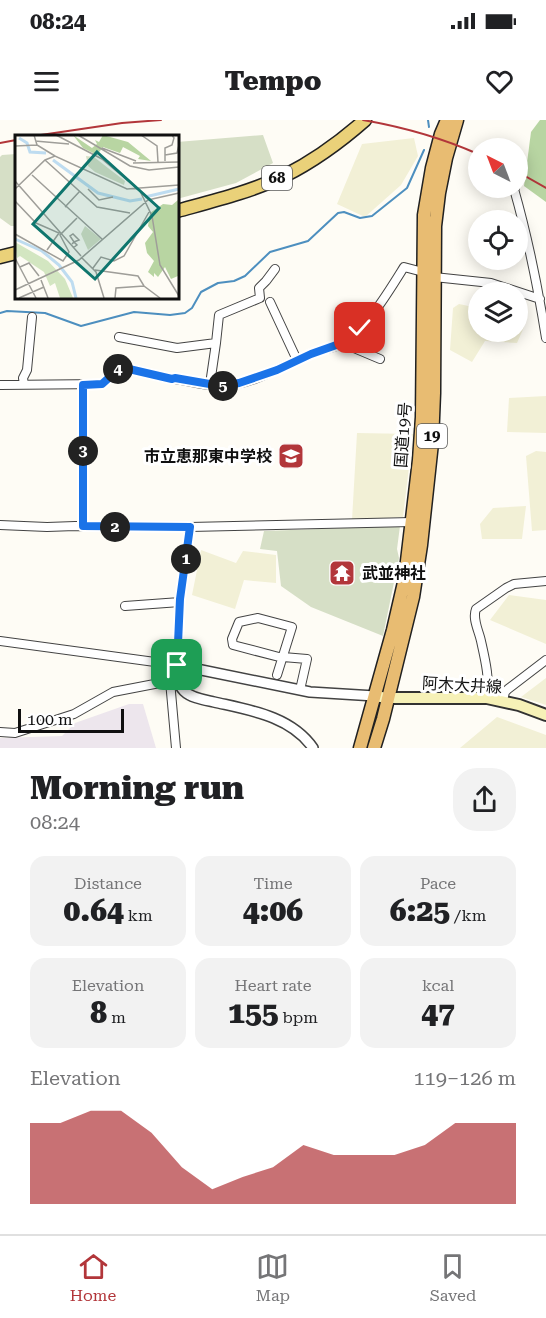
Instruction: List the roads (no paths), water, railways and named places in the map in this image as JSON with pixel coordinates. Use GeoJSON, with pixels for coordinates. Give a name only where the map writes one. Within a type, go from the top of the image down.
{"type":"FeatureCollection","features":[{"type":"Feature","properties":{"kind":"highway","name":"国道19号"},"geometry":{"type":"LineString","coordinates":[[360,748],[381,697],[413,597],[422,534],[432,443],[435,334],[424,215],[432,168],[447,120]]}},
{"type":"Feature","properties":{"kind":"highway","name":"国道19号"},"geometry":{"type":"LineString","coordinates":[[374,748],[383,719],[381,697],[405,578],[412,522],[422,417],[424,313],[428,274],[439,193],[457,120]]}},
{"type":"Feature","properties":{"kind":"main road","name":"68"},"geometry":{"type":"LineString","coordinates":[[178,211],[233,195],[283,176],[331,148],[365,120]]}},
{"type":"Feature","properties":{"kind":"main road"},"geometry":{"type":"LineString","coordinates":[[0,257],[15,253]]}},
{"type":"Feature","properties":{"kind":"main road","name":"阿木大井線"},"geometry":{"type":"LineString","coordinates":[[381,697],[487,698],[519,705],[546,715]]}},
{"type":"Feature","properties":{"kind":"street"},"geometry":{"type":"LineString","coordinates":[[516,198],[540,299],[546,338]]}},
{"type":"Feature","properties":{"kind":"street"},"geometry":{"type":"LineString","coordinates":[[0,385],[102,384],[120,368],[221,386],[239,383],[342,343],[360,328],[383,300],[404,267],[428,274],[492,283],[540,299]]}},
{"type":"Feature","properties":{"kind":"street"},"geometry":{"type":"LineString","coordinates":[[210,384],[219,315],[260,298],[259,288],[275,269]]}},
{"type":"Feature","properties":{"kind":"street"},"geometry":{"type":"LineString","coordinates":[[270,302],[297,360]]}},
{"type":"Feature","properties":{"kind":"street"},"geometry":{"type":"LineString","coordinates":[[24,385],[23,378],[27,370],[32,317]]}},
{"type":"Feature","properties":{"kind":"street"},"geometry":{"type":"LineString","coordinates":[[119,337],[177,348],[216,343]]}},
{"type":"Feature","properties":{"kind":"street"},"geometry":{"type":"LineString","coordinates":[[342,343],[380,359]]}},
{"type":"Feature","properties":{"kind":"street"},"geometry":{"type":"LineString","coordinates":[[83,385],[83,526]]}},
{"type":"Feature","properties":{"kind":"street"},"geometry":{"type":"LineString","coordinates":[[0,525],[190,527],[412,522]]}},
{"type":"Feature","properties":{"kind":"street"},"geometry":{"type":"LineString","coordinates":[[190,527],[180,603],[177,679],[185,692],[199,698],[271,717],[299,732],[313,748]]}},
{"type":"Feature","properties":{"kind":"street"},"geometry":{"type":"LineString","coordinates":[[487,698],[488,681],[474,612],[514,584],[546,581]]}},
{"type":"Feature","properties":{"kind":"street"},"geometry":{"type":"LineString","coordinates":[[125,606],[180,603]]}},
{"type":"Feature","properties":{"kind":"street"},"geometry":{"type":"LineString","coordinates":[[277,675],[283,657],[292,627],[258,618],[239,622],[232,639],[233,645],[283,657],[307,659],[300,690]]}},
{"type":"Feature","properties":{"kind":"street"},"geometry":{"type":"LineString","coordinates":[[0,641],[177,665],[310,692],[381,697]]}},
{"type":"Feature","properties":{"kind":"street"},"geometry":{"type":"LineString","coordinates":[[503,701],[508,689],[546,660]]}},
{"type":"Feature","properties":{"kind":"street"},"geometry":{"type":"LineString","coordinates":[[0,732],[15,733],[74,714],[113,692],[170,681],[176,748]]}},
{"type":"Feature","properties":{"kind":"waterway"},"geometry":{"type":"LineString","coordinates":[[428,120],[429,127]]}},
{"type":"Feature","properties":{"kind":"waterway"},"geometry":{"type":"LineString","coordinates":[[0,313],[7,311],[45,313],[81,326],[134,312],[170,315],[185,313],[192,308],[201,292],[218,283],[234,281],[245,276],[270,252],[308,241],[338,213],[344,212],[360,218],[372,216],[407,188],[424,150]]}},
{"type":"Feature","properties":{"kind":"railway"},"geometry":{"type":"LineString","coordinates":[[41,135],[122,123],[161,120]]}},
{"type":"Feature","properties":{"kind":"railway"},"geometry":{"type":"LineString","coordinates":[[363,120],[422,134],[468,150]]}},
{"type":"Feature","properties":{"kind":"railway"},"geometry":{"type":"LineString","coordinates":[[0,143],[15,140]]}},
{"type":"Feature","properties":{"kind":"railway"},"geometry":{"type":"LineString","coordinates":[[528,178],[546,188]]}},
{"type":"Feature","properties":{"kind":"place","name":"市立恵那東中学校"},"geometry":{"type":"Point","coordinates":[291,456]}},
{"type":"Feature","properties":{"kind":"place","name":"武並神社"},"geometry":{"type":"Point","coordinates":[342,573]}}]}
